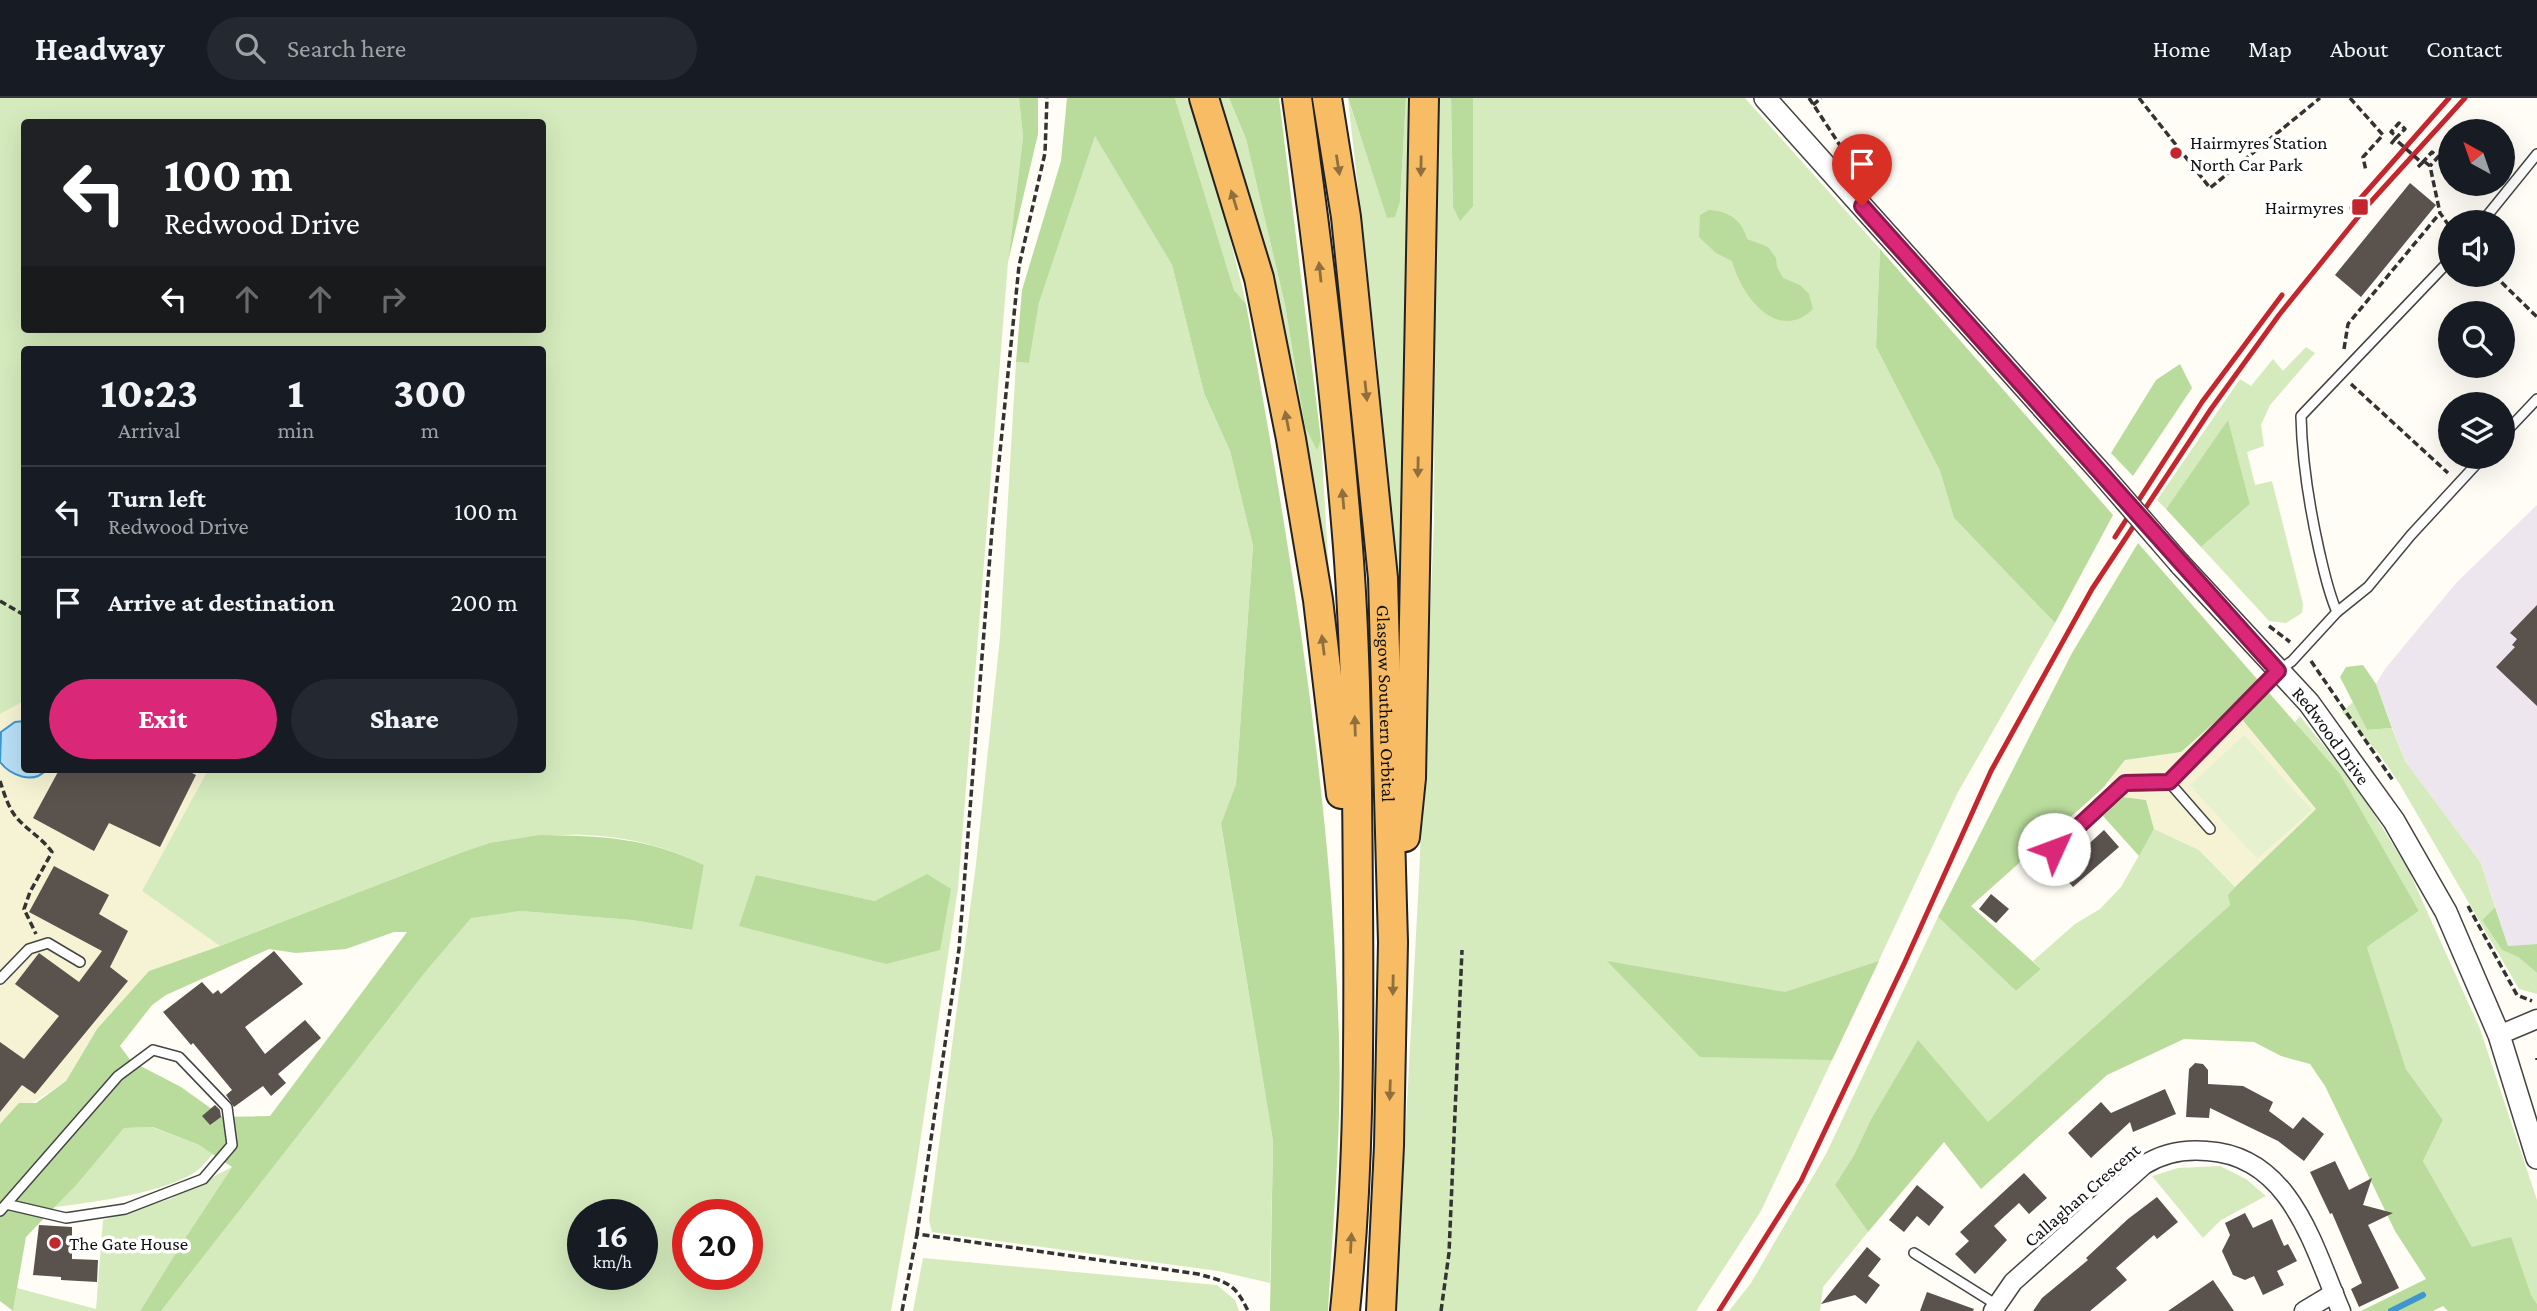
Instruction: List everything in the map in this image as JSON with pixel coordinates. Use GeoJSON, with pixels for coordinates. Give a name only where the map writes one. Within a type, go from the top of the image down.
{"type":"FeatureCollection","features":[{"type":"Feature","properties":{"kind":"highway"},"geometry":{"type":"LineString","coordinates":[[1204,98],[1259,278],[1291,439],[1318,600],[1358,932]]}},
{"type":"Feature","properties":{"kind":"highway","name":"Glasgow Southern Orbital"},"geometry":{"type":"LineString","coordinates":[[1297,98],[1332,382],[1348,549],[1356,739],[1359,1014],[1352,1235],[1345,1311]]}},
{"type":"Feature","properties":{"kind":"highway","name":"Glasgow Southern Orbital"},"geometry":{"type":"LineString","coordinates":[[1327,98],[1346,217],[1383,578],[1393,942],[1389,1146],[1381,1311]]}},
{"type":"Feature","properties":{"kind":"highway"},"geometry":{"type":"LineString","coordinates":[[1393,942],[1411,778],[1424,98]]}},
{"type":"Feature","properties":{"kind":"street","name":"Redwood Drive"},"geometry":{"type":"LineString","coordinates":[[1770,100],[2180,564],[2309,703],[2394,821],[2446,912],[2499,1035],[2537,1158]]}},
{"type":"Feature","properties":{"kind":"street"},"geometry":{"type":"LineString","coordinates":[[2499,1035],[2537,1018]]}},
{"type":"Feature","properties":{"kind":"street","name":"Callaghan Crescent"},"geometry":{"type":"LineString","coordinates":[[1995,1308],[2013,1282],[2144,1165],[2164,1155],[2198,1150],[2219,1151],[2242,1158],[2274,1179],[2300,1219],[2342,1311]]}},
{"type":"Feature","properties":{"kind":"street"},"geometry":{"type":"LineString","coordinates":[[2304,1311],[2334,1293]]}},
{"type":"Feature","properties":{"kind":"lane"},"geometry":{"type":"LineString","coordinates":[[2492,210],[2537,154]]}},
{"type":"Feature","properties":{"kind":"lane"},"geometry":{"type":"LineString","coordinates":[[2337,612],[2329,595],[2312,519],[2302,456],[2301,416],[2438,273]]}},
{"type":"Feature","properties":{"kind":"lane"},"geometry":{"type":"LineString","coordinates":[[2515,422],[2537,399]]}},
{"type":"Feature","properties":{"kind":"lane"},"geometry":{"type":"LineString","coordinates":[[2054,849],[2125,783],[2169,782],[2278,671],[2292,661],[2337,612],[2368,587],[2472,469]]}},
{"type":"Feature","properties":{"kind":"lane"},"geometry":{"type":"LineString","coordinates":[[2169,782],[2210,829]]}},
{"type":"Feature","properties":{"kind":"lane"},"geometry":{"type":"LineString","coordinates":[[0,979],[29,948],[48,943],[80,961]]}},
{"type":"Feature","properties":{"kind":"lane"},"geometry":{"type":"LineString","coordinates":[[153,1050],[180,1057],[227,1107],[232,1145],[203,1179],[125,1209],[66,1218],[3,1208],[118,1076],[153,1050]]}},
{"type":"Feature","properties":{"kind":"lane"},"geometry":{"type":"LineString","coordinates":[[1914,1253],[1995,1308]]}},
{"type":"Feature","properties":{"kind":"path"},"geometry":{"type":"LineString","coordinates":[[902,1311],[960,949],[992,530],[1019,266],[1045,153],[1047,98]]}},
{"type":"Feature","properties":{"kind":"path"},"geometry":{"type":"LineString","coordinates":[[1813,105],[1821,98]]}},
{"type":"Feature","properties":{"kind":"path"},"geometry":{"type":"LineString","coordinates":[[2139,98],[2210,188],[2320,98]]}},
{"type":"Feature","properties":{"kind":"path"},"geometry":{"type":"LineString","coordinates":[[2350,98],[2383,135],[2364,157],[2366,171]]}},
{"type":"Feature","properties":{"kind":"path"},"geometry":{"type":"LineString","coordinates":[[2394,140],[2405,129],[2399,123],[2391,132],[2394,140],[2422,164],[2430,166]]}},
{"type":"Feature","properties":{"kind":"path"},"geometry":{"type":"LineString","coordinates":[[2422,164],[2432,152],[2438,157],[2430,166]]}},
{"type":"Feature","properties":{"kind":"path"},"geometry":{"type":"LineString","coordinates":[[2430,166],[2439,210]]}},
{"type":"Feature","properties":{"kind":"path"},"geometry":{"type":"LineString","coordinates":[[2438,215],[2348,324],[2340,373],[2459,483]]}},
{"type":"Feature","properties":{"kind":"path"},"geometry":{"type":"LineString","coordinates":[[2506,287],[2537,317]]}},
{"type":"Feature","properties":{"kind":"path"},"geometry":{"type":"LineString","coordinates":[[0,601],[21,613]]}},
{"type":"Feature","properties":{"kind":"path"},"geometry":{"type":"LineString","coordinates":[[0,781],[15,816],[46,843],[52,852],[30,892],[24,909],[34,926],[38,946]]}},
{"type":"Feature","properties":{"kind":"path"},"geometry":{"type":"LineString","coordinates":[[1441,1311],[1449,1253],[1462,950]]}},
{"type":"Feature","properties":{"kind":"path"},"geometry":{"type":"LineString","coordinates":[[916,1234],[1198,1274],[1227,1282],[1240,1292],[1248,1311]]}},
{"type":"Feature","properties":{"kind":"shaded area"},"geometry":{"type":"Polygon","coordinates":[[[2537,505],[2537,944],[2508,946],[2481,863],[2405,761],[2376,684],[2385,669],[2457,582],[2537,505]]]}},
{"type":"Feature","properties":{"kind":"shaded area"},"geometry":{"type":"Polygon","coordinates":[[[21,703],[21,773],[206,773],[142,891],[220,946],[149,971],[97,1029],[66,1081],[0,1124],[0,714],[21,703]]]}},
{"type":"Feature","properties":{"kind":"shaded area"},"geometry":{"type":"Polygon","coordinates":[[[2232,706],[2316,809],[2235,887],[2199,850],[2154,829],[2146,800],[2123,797],[2109,781],[2125,760],[2181,752],[2232,706]]]}},
{"type":"Feature","properties":{"kind":"green space"},"geometry":{"type":"Polygon","coordinates":[[[0,98],[1019,98],[1023,137],[1008,262],[958,888],[915,1176],[891,1311],[161,1311],[471,917],[520,911],[632,920],[691,930],[704,865],[645,843],[614,838],[552,835],[490,844],[460,853],[220,946],[142,891],[206,773],[546,773],[546,346],[21,346],[21,703],[0,714],[0,98]],[[756,875],[865,957],[886,964],[875,901],[756,875]]]}},
{"type":"Feature","properties":{"kind":"green space"},"geometry":{"type":"Polygon","coordinates":[[[1019,98],[1038,98],[1038,134],[1008,262],[1023,137],[1019,98]]]}},
{"type":"Feature","properties":{"kind":"green space"},"geometry":{"type":"Polygon","coordinates":[[[1067,98],[1175,98],[1234,290],[1246,304],[1306,669],[1318,761],[1335,945],[1340,1071],[1328,1311],[1270,1311],[1273,1141],[1221,824],[1236,784],[1253,546],[1230,451],[1204,393],[1172,265],[1095,136],[1039,303],[1029,363],[1016,362],[1022,290],[1061,161],[1067,98]]]}},
{"type":"Feature","properties":{"kind":"green space"},"geometry":{"type":"Polygon","coordinates":[[[1175,98],[1187,98],[1196,123],[1220,200],[1246,304],[1234,290],[1175,98]]]}},
{"type":"Feature","properties":{"kind":"green space"},"geometry":{"type":"Polygon","coordinates":[[[1213,98],[1229,98],[1246,139],[1285,305],[1305,427],[1317,449],[1321,440],[1333,642],[1213,98]]]}},
{"type":"Feature","properties":{"kind":"green space"},"geometry":{"type":"Polygon","coordinates":[[[1229,98],[1279,98],[1321,440],[1317,450],[1305,427],[1285,305],[1246,139],[1229,98]]]}},
{"type":"Feature","properties":{"kind":"green space"},"geometry":{"type":"Polygon","coordinates":[[[1348,98],[1406,98],[1400,201],[1395,217],[1387,218],[1348,98]]]}},
{"type":"Feature","properties":{"kind":"green space"},"geometry":{"type":"Polygon","coordinates":[[[1406,98],[1415,98],[1400,679],[1377,358],[1348,99],[1387,217],[1400,201],[1406,98]]]}},
{"type":"Feature","properties":{"kind":"green space"},"geometry":{"type":"Polygon","coordinates":[[[1438,98],[1451,98],[1453,207],[1473,206],[1473,98],[1745,98],[1880,249],[1876,347],[1940,471],[1954,518],[2055,623],[1958,792],[1761,1211],[1696,1311],[1396,1311],[1419,878],[1434,522],[1435,147],[1438,98]]]}},
{"type":"Feature","properties":{"kind":"green space"},"geometry":{"type":"Polygon","coordinates":[[[1451,98],[1473,98],[1473,206],[1460,221],[1453,207],[1451,98]]]}},
{"type":"Feature","properties":{"kind":"green space"},"geometry":{"type":"Polygon","coordinates":[[[1095,135],[1172,265],[1204,393],[1230,451],[1253,546],[1236,784],[1221,825],[1273,1141],[1270,1283],[1218,1271],[932,1232],[929,1220],[976,864],[1000,637],[1016,362],[1029,363],[1039,303],[1095,135]]]}},
{"type":"Feature","properties":{"kind":"green space"},"geometry":{"type":"Polygon","coordinates":[[[1709,210],[1722,212],[1733,218],[1742,227],[1747,239],[1768,247],[1776,258],[1783,278],[1800,285],[1809,294],[1813,309],[1800,318],[1786,321],[1762,311],[1743,288],[1732,261],[1716,253],[1699,237],[1700,215],[1709,210]]]}},
{"type":"Feature","properties":{"kind":"green space"},"geometry":{"type":"Polygon","coordinates":[[[1880,249],[2113,515],[2055,623],[1954,518],[1940,471],[1876,347],[1880,249]]]}},
{"type":"Feature","properties":{"kind":"green space"},"geometry":{"type":"Polygon","coordinates":[[[2306,347],[2315,353],[2270,405],[2261,425],[2264,446],[2247,452],[2255,485],[2272,481],[2303,604],[2302,613],[2286,623],[2269,621],[2201,547],[2250,504],[2228,421],[2166,509],[2157,500],[2240,379],[2251,386],[2273,359],[2283,371],[2306,347]]]}},
{"type":"Feature","properties":{"kind":"green space"},"geometry":{"type":"Polygon","coordinates":[[[2180,364],[2192,388],[2133,476],[2111,453],[2156,380],[2180,364]]]}},
{"type":"Feature","properties":{"kind":"green space"},"geometry":{"type":"Polygon","coordinates":[[[2228,420],[2250,504],[2201,547],[2166,509],[2228,420]]]}},
{"type":"Feature","properties":{"kind":"green space"},"geometry":{"type":"Polygon","coordinates":[[[2138,543],[2340,774],[2419,911],[2367,947],[2406,1069],[2443,1120],[2423,1161],[2472,1247],[2511,1237],[2531,1295],[2537,1304],[2537,1311],[2448,1311],[2443,1306],[2433,1311],[2361,1311],[2426,1279],[2395,1231],[2325,1086],[2310,1064],[2281,1056],[2254,1042],[2184,1039],[2107,1075],[1981,1189],[1944,1142],[1868,1232],[1835,1185],[1918,1040],[1988,1122],[2230,905],[2228,895],[2235,887],[2316,809],[2232,707],[2181,752],[2125,760],[2103,788],[1971,906],[2041,969],[2016,991],[1938,917],[2072,653],[2138,543]]]}},
{"type":"Feature","properties":{"kind":"green space"},"geometry":{"type":"Polygon","coordinates":[[[2363,665],[2376,684],[2392,728],[2367,730],[2340,677],[2346,667],[2363,665]]]}},
{"type":"Feature","properties":{"kind":"green space"},"geometry":{"type":"Polygon","coordinates":[[[2353,702],[2367,730],[2392,728],[2405,761],[2481,863],[2495,907],[2482,920],[2502,950],[2518,957],[2537,973],[2537,994],[2519,989],[2399,783],[2379,754],[2342,712],[2353,702]]]}},
{"type":"Feature","properties":{"kind":"green space"},"geometry":{"type":"Polygon","coordinates":[[[2300,716],[2359,790],[2408,869],[2480,1029],[2537,1200],[2537,1304],[2531,1295],[2472,1247],[2423,1161],[2443,1120],[2406,1069],[2367,947],[2419,911],[2295,722],[2300,716]]]}},
{"type":"Feature","properties":{"kind":"green space"},"geometry":{"type":"Polygon","coordinates":[[[2244,735],[2312,810],[2257,859],[2190,785],[2244,735]]]}},
{"type":"Feature","properties":{"kind":"green space"},"geometry":{"type":"Polygon","coordinates":[[[2123,797],[2146,800],[2154,829],[2139,856],[2103,816],[2123,797]]]}},
{"type":"Feature","properties":{"kind":"green space"},"geometry":{"type":"Polygon","coordinates":[[[2154,829],[2199,850],[2235,887],[2229,895],[2230,905],[1987,1123],[1918,1041],[1835,1185],[1868,1232],[1823,1287],[1820,1311],[1729,1311],[1751,1283],[1826,1154],[1938,917],[2016,991],[2041,969],[2033,961],[2075,924],[2100,909],[2121,887],[2154,829]]]}},
{"type":"Feature","properties":{"kind":"green space"},"geometry":{"type":"Polygon","coordinates":[[[540,835],[624,840],[663,849],[704,865],[692,930],[632,920],[520,911],[471,918],[427,970],[161,1311],[140,1311],[232,1167],[199,1145],[153,1127],[124,1128],[77,1184],[26,1237],[13,1311],[0,1301],[0,1124],[19,1103],[36,1103],[66,1081],[97,1029],[149,971],[490,843],[540,835]],[[394,932],[346,949],[296,953],[269,949],[166,995],[152,1005],[120,1046],[131,1061],[181,1087],[223,1117],[270,1116],[407,932],[394,932]]]}},
{"type":"Feature","properties":{"kind":"green space"},"geometry":{"type":"Polygon","coordinates":[[[927,874],[951,889],[940,950],[886,964],[739,926],[756,875],[875,901],[927,874]]]}},
{"type":"Feature","properties":{"kind":"green space"},"geometry":{"type":"Polygon","coordinates":[[[2495,907],[2508,946],[2537,944],[2537,973],[2518,957],[2502,950],[2482,920],[2495,907]]]}},
{"type":"Feature","properties":{"kind":"green space"},"geometry":{"type":"Polygon","coordinates":[[[1607,961],[1785,992],[1879,961],[1832,1060],[1700,1057],[1607,961]]]}},
{"type":"Feature","properties":{"kind":"green space"},"geometry":{"type":"Polygon","coordinates":[[[152,1127],[199,1145],[213,1154],[198,1170],[168,1185],[130,1195],[55,1207],[124,1128],[152,1127]]]}},
{"type":"Feature","properties":{"kind":"green space"},"geometry":{"type":"Polygon","coordinates":[[[2220,1166],[2246,1179],[2266,1196],[2221,1220],[2203,1238],[2152,1176],[2178,1168],[2220,1166]]]}},
{"type":"Feature","properties":{"kind":"green space"},"geometry":{"type":"Polygon","coordinates":[[[232,1167],[140,1311],[13,1311],[17,1288],[96,1309],[103,1220],[170,1199],[232,1167]]]}},
{"type":"Feature","properties":{"kind":"green space"},"geometry":{"type":"Polygon","coordinates":[[[923,1258],[1217,1285],[1235,1300],[1239,1311],[913,1311],[923,1258]]]}},
{"type":"Feature","properties":{"kind":"water"},"geometry":{"type":"Polygon","coordinates":[[[21,721],[21,773],[42,773],[35,777],[16,774],[0,762],[1,732],[15,722],[21,721]]]}},
{"type":"Feature","properties":{"kind":"building"},"geometry":{"type":"Polygon","coordinates":[[[2410,183],[2436,205],[2361,297],[2335,275],[2410,183]]]}},
{"type":"Feature","properties":{"kind":"building"},"geometry":{"type":"Polygon","coordinates":[[[2537,605],[2537,706],[2496,667],[2515,647],[2512,645],[2517,639],[2510,633],[2537,605]]]}},
{"type":"Feature","properties":{"kind":"building"},"geometry":{"type":"Polygon","coordinates":[[[57,773],[196,775],[160,847],[109,823],[94,851],[33,818],[57,773]]]}},
{"type":"Feature","properties":{"kind":"building"},"geometry":{"type":"Polygon","coordinates":[[[2104,830],[2119,847],[2073,887],[2059,871],[2104,830]]]}},
{"type":"Feature","properties":{"kind":"building"},"geometry":{"type":"Polygon","coordinates":[[[54,866],[109,895],[99,914],[128,931],[110,967],[128,981],[35,1094],[22,1085],[0,1112],[0,1042],[24,1059],[59,1016],[15,984],[39,953],[79,982],[102,951],[29,912],[54,866]]]}},
{"type":"Feature","properties":{"kind":"building"},"geometry":{"type":"Polygon","coordinates":[[[1991,894],[2009,909],[1996,923],[1979,909],[1991,894]]]}},
{"type":"Feature","properties":{"kind":"building"},"geometry":{"type":"Polygon","coordinates":[[[274,951],[303,984],[245,1027],[265,1054],[305,1020],[321,1038],[278,1074],[286,1083],[271,1096],[263,1086],[234,1107],[226,1095],[232,1090],[163,1012],[202,982],[213,994],[218,990],[221,994],[274,951]]]}},
{"type":"Feature","properties":{"kind":"building"},"geometry":{"type":"Polygon","coordinates":[[[2195,1063],[2203,1064],[2208,1070],[2208,1084],[2243,1086],[2273,1102],[2269,1111],[2293,1129],[2303,1117],[2324,1134],[2304,1161],[2278,1141],[2210,1108],[2209,1118],[2186,1117],[2189,1069],[2195,1063]]]}},
{"type":"Feature","properties":{"kind":"building"},"geometry":{"type":"Polygon","coordinates":[[[2165,1089],[2176,1114],[2133,1132],[2130,1122],[2091,1158],[2068,1133],[2101,1102],[2111,1113],[2165,1089]]]}},
{"type":"Feature","properties":{"kind":"building"},"geometry":{"type":"Polygon","coordinates":[[[215,1105],[220,1110],[221,1117],[210,1125],[202,1116],[215,1105]]]}},
{"type":"Feature","properties":{"kind":"building"},"geometry":{"type":"Polygon","coordinates":[[[2335,1161],[2349,1190],[2372,1178],[2363,1205],[2393,1213],[2368,1225],[2399,1288],[2359,1307],[2351,1289],[2362,1283],[2332,1213],[2330,1214],[2310,1172],[2335,1161]]]}},
{"type":"Feature","properties":{"kind":"building"},"geometry":{"type":"Polygon","coordinates":[[[2024,1173],[2047,1198],[2029,1214],[2019,1203],[1994,1226],[2007,1240],[1975,1274],[1955,1254],[1969,1241],[1960,1232],[2024,1173]]]}},
{"type":"Feature","properties":{"kind":"building"},"geometry":{"type":"Polygon","coordinates":[[[1917,1185],[1944,1207],[1929,1226],[1917,1216],[1904,1232],[1889,1220],[1917,1185]]]}},
{"type":"Feature","properties":{"kind":"building"},"geometry":{"type":"Polygon","coordinates":[[[2157,1197],[2178,1222],[2157,1239],[2154,1235],[2116,1268],[2127,1280],[2090,1311],[2033,1311],[2042,1298],[2088,1260],[2086,1258],[2128,1219],[2157,1197]]]}},
{"type":"Feature","properties":{"kind":"building"},"geometry":{"type":"Polygon","coordinates":[[[2245,1213],[2253,1228],[2272,1219],[2284,1246],[2288,1244],[2297,1261],[2277,1271],[2284,1285],[2263,1295],[2254,1276],[2245,1280],[2233,1275],[2222,1251],[2230,1235],[2225,1223],[2245,1213]]]}},
{"type":"Feature","properties":{"kind":"building","name":"The Gate House"},"geometry":{"type":"Polygon","coordinates":[[[39,1225],[72,1227],[72,1259],[98,1260],[97,1282],[33,1275],[39,1225]]]}},
{"type":"Feature","properties":{"kind":"building"},"geometry":{"type":"Polygon","coordinates":[[[1867,1247],[1881,1259],[1868,1276],[1880,1285],[1866,1304],[1855,1295],[1821,1304],[1867,1247]]]}},
{"type":"Feature","properties":{"kind":"building"},"geometry":{"type":"Polygon","coordinates":[[[2213,1280],[2234,1311],[2168,1311],[2213,1280]]]}},
{"type":"Feature","properties":{"kind":"building"},"geometry":{"type":"Polygon","coordinates":[[[1927,1292],[1974,1309],[1920,1311],[1927,1292]]]}},
{"type":"Feature","properties":{"kind":"waterway"},"geometry":{"type":"LineString","coordinates":[[2391,1311],[2423,1295]]}},
{"type":"Feature","properties":{"kind":"railway"},"geometry":{"type":"LineString","coordinates":[[2352,208],[2449,98]]}},
{"type":"Feature","properties":{"kind":"railway"},"geometry":{"type":"LineString","coordinates":[[1719,1311],[1801,1181],[1904,964],[1991,771],[2092,589],[2211,409],[2279,315],[2367,206],[2465,98]]}},
{"type":"Feature","properties":{"kind":"railway"},"geometry":{"type":"LineString","coordinates":[[2115,537],[2202,402],[2282,295]]}},
{"type":"Feature","properties":{"kind":"place","name":"Hairmyres Station North Car Park"},"geometry":{"type":"Point","coordinates":[2176,153]}},
{"type":"Feature","properties":{"kind":"place","name":"Hairmyres"},"geometry":{"type":"Point","coordinates":[2360,207]}},
{"type":"Feature","properties":{"kind":"place","name":"The Gate House"},"geometry":{"type":"Point","coordinates":[55,1243]}},
{"type":"Feature","properties":{"kind":"route"},"geometry":{"type":"LineString","coordinates":[[1862,206],[2278,671],[2169,782],[2125,783],[2054,849]]}}]}
